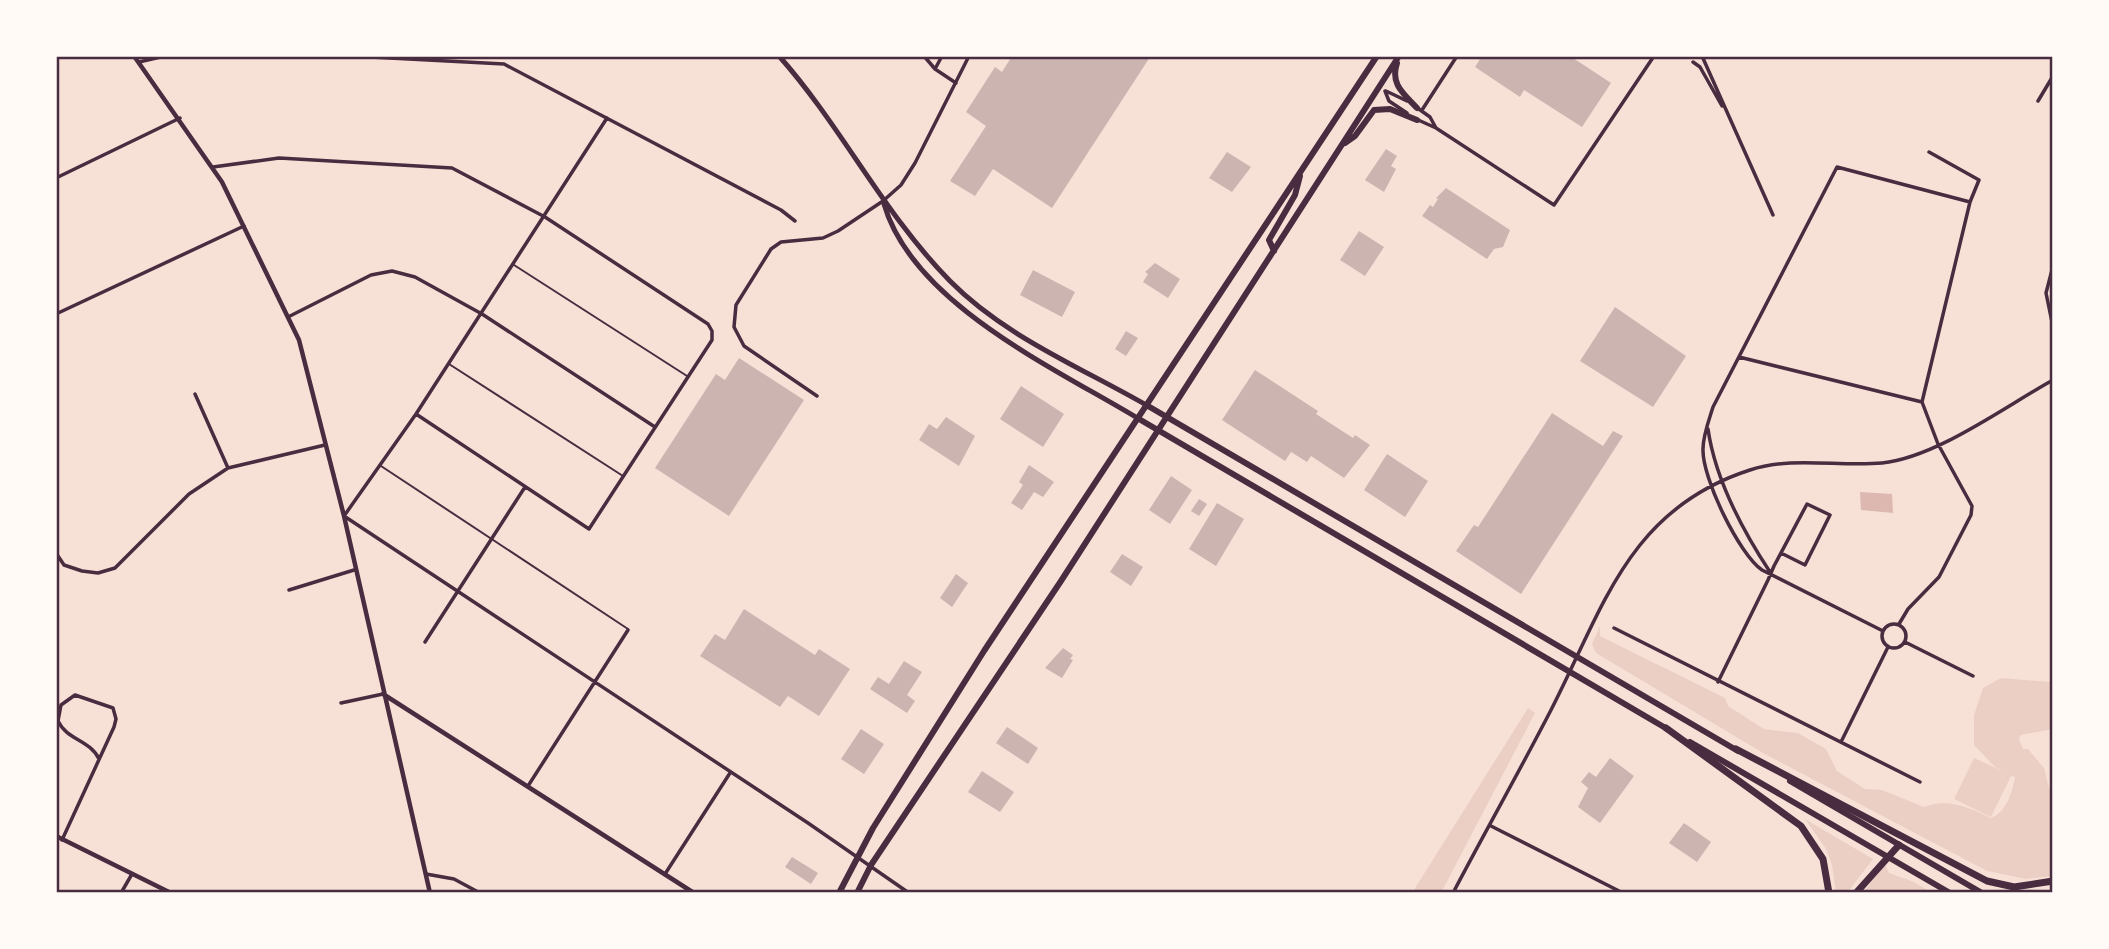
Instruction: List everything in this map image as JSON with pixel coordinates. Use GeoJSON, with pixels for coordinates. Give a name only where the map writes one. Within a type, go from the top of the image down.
{"type":"FeatureCollection","features":[{"type":"Feature","properties":{"kind":"highway"},"geometry":{"type":"LineString","coordinates":[[1666,728],[1801,826],[1823,859],[1829,893]]}},
{"type":"Feature","properties":{"kind":"highway"},"geometry":{"type":"LineString","coordinates":[[1735,749],[1987,881],[2014,887],[2053,881]]}},
{"type":"Feature","properties":{"kind":"highway"},"geometry":{"type":"LineString","coordinates":[[1856,893],[1899,845]]}},
{"type":"Feature","properties":{"kind":"main road"},"geometry":{"type":"LineString","coordinates":[[779,56],[824,109],[883,201],[922,251],[952,283],[982,308],[1016,331],[1167,416],[1982,893]]}},
{"type":"Feature","properties":{"kind":"main road"},"geometry":{"type":"LineString","coordinates":[[839,893],[858,856],[984,651],[1377,56]]}},
{"type":"Feature","properties":{"kind":"main road"},"geometry":{"type":"LineString","coordinates":[[857,893],[872,865],[1341,146],[1382,89],[1399,56]]}},
{"type":"Feature","properties":{"kind":"main road"},"geometry":{"type":"LineString","coordinates":[[1399,56],[1394,73],[1396,86],[1420,109]]}},
{"type":"Feature","properties":{"kind":"main road"},"geometry":{"type":"LineString","coordinates":[[1341,146],[1355,136],[1374,110],[1390,109],[1417,120]]}},
{"type":"Feature","properties":{"kind":"main road"},"geometry":{"type":"LineString","coordinates":[[1274,251],[1269,240],[1295,195],[1301,171]]}},
{"type":"Feature","properties":{"kind":"main road"},"geometry":{"type":"LineString","coordinates":[[883,201],[890,226],[914,261],[965,311],[1139,419],[1950,893]]}},
{"type":"Feature","properties":{"kind":"street"},"geometry":{"type":"LineString","coordinates":[[134,56],[213,167],[290,316],[307,366],[344,516],[354,570],[430,893]]}},
{"type":"Feature","properties":{"kind":"street"},"geometry":{"type":"LineString","coordinates":[[139,62],[165,56]]}},
{"type":"Feature","properties":{"kind":"street"},"geometry":{"type":"LineString","coordinates":[[351,56],[503,64],[784,212],[795,222]]}},
{"type":"Feature","properties":{"kind":"street"},"geometry":{"type":"LineString","coordinates":[[924,56],[935,69],[956,83]]}},
{"type":"Feature","properties":{"kind":"street"},"geometry":{"type":"LineString","coordinates":[[935,69],[942,56]]}},
{"type":"Feature","properties":{"kind":"street"},"geometry":{"type":"LineString","coordinates":[[817,396],[744,346],[734,327],[736,305],[771,249],[781,242],[823,238],[883,201],[908,175],[970,56]]}},
{"type":"Feature","properties":{"kind":"street"},"geometry":{"type":"LineString","coordinates":[[1420,109],[1457,56]]}},
{"type":"Feature","properties":{"kind":"street"},"geometry":{"type":"LineString","coordinates":[[1382,89],[1389,101],[1417,120],[1436,128],[1554,205],[1654,56]]}},
{"type":"Feature","properties":{"kind":"street"},"geometry":{"type":"LineString","coordinates":[[1702,56],[1773,215]]}},
{"type":"Feature","properties":{"kind":"street"},"geometry":{"type":"LineString","coordinates":[[1693,62],[1700,66],[1717,100],[1726,110]]}},
{"type":"Feature","properties":{"kind":"street"},"geometry":{"type":"LineString","coordinates":[[2038,101],[2053,76]]}},
{"type":"Feature","properties":{"kind":"street"},"geometry":{"type":"LineString","coordinates":[[1382,89],[1395,93],[1420,109],[1430,117],[1436,128]]}},
{"type":"Feature","properties":{"kind":"street"},"geometry":{"type":"LineString","coordinates":[[57,178],[180,118]]}},
{"type":"Feature","properties":{"kind":"street"},"geometry":{"type":"LineString","coordinates":[[344,516],[416,414],[607,118]]}},
{"type":"Feature","properties":{"kind":"street"},"geometry":{"type":"LineString","coordinates":[[1899,624],[1908,609],[1939,577],[1971,515],[1972,506],[1938,444],[1922,402],[1970,202],[1979,180],[1929,152]]}},
{"type":"Feature","properties":{"kind":"street"},"geometry":{"type":"LineString","coordinates":[[213,167],[279,159],[452,168],[545,217],[708,324],[712,331],[712,340],[589,529],[416,414]]}},
{"type":"Feature","properties":{"kind":"street"},"geometry":{"type":"LineString","coordinates":[[1883,631],[1771,574],[1747,558],[1712,485],[1703,451],[1713,407],[1837,167],[1970,202]]}},
{"type":"Feature","properties":{"kind":"street"},"geometry":{"type":"LineString","coordinates":[[56,314],[244,226]]}},
{"type":"Feature","properties":{"kind":"street"},"geometry":{"type":"LineString","coordinates":[[2053,266],[2046,293],[2053,327]]}},
{"type":"Feature","properties":{"kind":"street"},"geometry":{"type":"LineString","coordinates":[[290,316],[371,275],[392,271],[435,285],[655,427]]}},
{"type":"Feature","properties":{"kind":"street"},"geometry":{"type":"LineString","coordinates":[[1739,357],[1922,402]]}},
{"type":"Feature","properties":{"kind":"street"},"geometry":{"type":"LineString","coordinates":[[1453,893],[1492,826],[1570,673],[1614,579],[1643,539],[1672,509],[1722,480],[1769,464],[1887,462],[1938,444],[2053,380]]}},
{"type":"Feature","properties":{"kind":"street"},"geometry":{"type":"LineString","coordinates":[[195,394],[228,468]]}},
{"type":"Feature","properties":{"kind":"street"},"geometry":{"type":"LineString","coordinates":[[1708,427],[1711,449],[1722,480],[1771,574]]}},
{"type":"Feature","properties":{"kind":"street"},"geometry":{"type":"LineString","coordinates":[[56,553],[64,565],[82,571],[97,573],[115,568],[189,494],[228,468],[325,445]]}},
{"type":"Feature","properties":{"kind":"street"},"geometry":{"type":"LineString","coordinates":[[425,642],[525,487]]}},
{"type":"Feature","properties":{"kind":"street"},"geometry":{"type":"LineString","coordinates":[[1718,682],[1781,553],[1807,503],[1830,515],[1805,565],[1781,553]]}},
{"type":"Feature","properties":{"kind":"street"},"geometry":{"type":"LineString","coordinates":[[344,516],[872,865],[909,893]]}},
{"type":"Feature","properties":{"kind":"street"},"geometry":{"type":"LineString","coordinates":[[289,590],[354,570]]}},
{"type":"Feature","properties":{"kind":"street"},"geometry":{"type":"LineString","coordinates":[[1899,624],[1888,625],[1882,638],[1888,647],[1895,648],[1905,642]]}},
{"type":"Feature","properties":{"kind":"street"},"geometry":{"type":"LineString","coordinates":[[1899,624],[1905,630],[1905,642]]}},
{"type":"Feature","properties":{"kind":"street"},"geometry":{"type":"LineString","coordinates":[[1614,628],[1920,782]]}},
{"type":"Feature","properties":{"kind":"street"},"geometry":{"type":"LineString","coordinates":[[528,786],[628,630]]}},
{"type":"Feature","properties":{"kind":"street"},"geometry":{"type":"LineString","coordinates":[[1905,642],[1973,676]]}},
{"type":"Feature","properties":{"kind":"street"},"geometry":{"type":"LineString","coordinates":[[1841,742],[1888,647]]}},
{"type":"Feature","properties":{"kind":"street"},"geometry":{"type":"LineString","coordinates":[[341,703],[383,694],[694,893]]}},
{"type":"Feature","properties":{"kind":"street"},"geometry":{"type":"LineString","coordinates":[[62,840],[114,727],[115,713],[106,704],[75,695],[61,705],[58,721],[67,734],[90,745],[99,759]]}},
{"type":"Feature","properties":{"kind":"street"},"geometry":{"type":"LineString","coordinates":[[665,874],[730,772]]}},
{"type":"Feature","properties":{"kind":"street"},"geometry":{"type":"LineString","coordinates":[[1492,826],[1623,893]]}},
{"type":"Feature","properties":{"kind":"street"},"geometry":{"type":"LineString","coordinates":[[56,836],[171,893]]}},
{"type":"Feature","properties":{"kind":"street"},"geometry":{"type":"LineString","coordinates":[[121,893],[132,874]]}},
{"type":"Feature","properties":{"kind":"street"},"geometry":{"type":"LineString","coordinates":[[426,874],[454,879],[480,893]]}},
{"type":"Feature","properties":{"kind":"lane"},"geometry":{"type":"LineString","coordinates":[[514,265],[688,377]]}},
{"type":"Feature","properties":{"kind":"lane"},"geometry":{"type":"LineString","coordinates":[[448,364],[624,476]]}},
{"type":"Feature","properties":{"kind":"lane"},"geometry":{"type":"LineString","coordinates":[[380,466],[628,630]]}},
{"type":"Feature","properties":{"kind":"shaded area"},"geometry":{"type":"Polygon","coordinates":[[[1860,492],[1892,494],[1893,513],[1861,510],[1860,492]]]}},
{"type":"Feature","properties":{"kind":"shaded area"},"geometry":{"type":"Polygon","coordinates":[[[1600,626],[1600,636],[1725,698],[1728,706],[1764,729],[1798,733],[1826,749],[1837,771],[1865,789],[1882,790],[1924,807],[1942,803],[1958,805],[1991,818],[2005,806],[2015,777],[2011,776],[1991,817],[1954,799],[1974,758],[2007,773],[1995,767],[1974,745],[1974,715],[1983,688],[2001,678],[2050,682],[2053,685],[2053,729],[2021,735],[2019,739],[2023,749],[2028,749],[2044,768],[2049,788],[2053,790],[2053,876],[2026,879],[1987,871],[1763,753],[1596,653],[1592,644],[1600,626]]]}},
{"type":"Feature","properties":{"kind":"shaded area"},"geometry":{"type":"Polygon","coordinates":[[[1528,708],[1535,713],[1441,893],[1412,893],[1528,708]]]}},
{"type":"Feature","properties":{"kind":"shaded area"},"geometry":{"type":"Polygon","coordinates":[[[1805,819],[1873,859],[1847,893],[1836,893],[1832,865],[1826,849],[1805,819]]]}},
{"type":"Feature","properties":{"kind":"shaded area"},"geometry":{"type":"Polygon","coordinates":[[[1885,864],[1889,873],[1914,882],[1932,893],[1863,893],[1885,864]]]}},
{"type":"Feature","properties":{"kind":"building"},"geometry":{"type":"Polygon","coordinates":[[[1012,56],[1150,57],[1052,208],[993,169],[975,196],[950,181],[986,126],[966,112],[995,67],[1002,72],[1012,56]]]}},
{"type":"Feature","properties":{"kind":"building"},"geometry":{"type":"Polygon","coordinates":[[[1482,56],[1570,56],[1611,83],[1582,127],[1524,90],[1520,97],[1475,67],[1482,56]]]}},
{"type":"Feature","properties":{"kind":"building"},"geometry":{"type":"Polygon","coordinates":[[[1386,149],[1397,156],[1391,166],[1396,169],[1384,192],[1365,180],[1386,149]]]}},
{"type":"Feature","properties":{"kind":"building"},"geometry":{"type":"Polygon","coordinates":[[[1227,152],[1251,167],[1232,192],[1209,178],[1227,152]]]}},
{"type":"Feature","properties":{"kind":"building"},"geometry":{"type":"Polygon","coordinates":[[[1446,188],[1510,230],[1503,247],[1494,249],[1487,259],[1422,216],[1430,205],[1433,207],[1438,199],[1436,198],[1446,188]]]}},
{"type":"Feature","properties":{"kind":"building"},"geometry":{"type":"Polygon","coordinates":[[[1359,231],[1384,247],[1365,276],[1340,260],[1359,231]]]}},
{"type":"Feature","properties":{"kind":"building"},"geometry":{"type":"Polygon","coordinates":[[[1155,263],[1180,279],[1168,298],[1143,282],[1148,274],[1145,272],[1155,263]]]}},
{"type":"Feature","properties":{"kind":"building"},"geometry":{"type":"Polygon","coordinates":[[[1033,270],[1075,292],[1062,317],[1020,295],[1033,270]]]}},
{"type":"Feature","properties":{"kind":"building"},"geometry":{"type":"Polygon","coordinates":[[[1615,307],[1686,356],[1653,407],[1580,361],[1615,307]]]}},
{"type":"Feature","properties":{"kind":"building"},"geometry":{"type":"Polygon","coordinates":[[[1126,331],[1138,338],[1126,356],[1115,349],[1126,331]]]}},
{"type":"Feature","properties":{"kind":"building"},"geometry":{"type":"Polygon","coordinates":[[[739,358],[804,400],[729,516],[655,468],[716,374],[725,380],[739,358]]]}},
{"type":"Feature","properties":{"kind":"building"},"geometry":{"type":"Polygon","coordinates":[[[1255,370],[1318,411],[1316,414],[1353,438],[1355,435],[1370,445],[1344,478],[1311,456],[1307,462],[1291,452],[1285,461],[1222,420],[1255,370]]]}},
{"type":"Feature","properties":{"kind":"building"},"geometry":{"type":"Polygon","coordinates":[[[1021,386],[1064,414],[1043,447],[1000,419],[1021,386]]]}},
{"type":"Feature","properties":{"kind":"building"},"geometry":{"type":"Polygon","coordinates":[[[1552,413],[1603,446],[1613,431],[1623,436],[1521,594],[1456,551],[1474,525],[1478,527],[1552,413]]]}},
{"type":"Feature","properties":{"kind":"building"},"geometry":{"type":"Polygon","coordinates":[[[946,417],[975,436],[959,466],[919,440],[929,424],[937,429],[946,417]]]}},
{"type":"Feature","properties":{"kind":"building"},"geometry":{"type":"Polygon","coordinates":[[[1387,454],[1428,481],[1405,517],[1364,490],[1387,454]]]}},
{"type":"Feature","properties":{"kind":"building"},"geometry":{"type":"Polygon","coordinates":[[[1029,465],[1054,482],[1043,497],[1034,492],[1022,510],[1011,503],[1023,485],[1019,482],[1029,465]]]}},
{"type":"Feature","properties":{"kind":"building"},"geometry":{"type":"Polygon","coordinates":[[[1171,476],[1192,490],[1170,524],[1149,510],[1171,476]]]}},
{"type":"Feature","properties":{"kind":"building"},"geometry":{"type":"Polygon","coordinates":[[[1199,499],[1207,504],[1199,516],[1191,511],[1199,499]]]}},
{"type":"Feature","properties":{"kind":"building"},"geometry":{"type":"Polygon","coordinates":[[[1217,503],[1244,519],[1216,566],[1189,549],[1217,503]]]}},
{"type":"Feature","properties":{"kind":"building"},"geometry":{"type":"Polygon","coordinates":[[[1122,554],[1143,567],[1131,586],[1110,572],[1122,554]]]}},
{"type":"Feature","properties":{"kind":"building"},"geometry":{"type":"Polygon","coordinates":[[[956,574],[968,583],[952,607],[940,598],[956,574]]]}},
{"type":"Feature","properties":{"kind":"building"},"geometry":{"type":"Polygon","coordinates":[[[744,609],[815,655],[819,649],[850,669],[819,716],[788,696],[780,707],[700,656],[715,634],[725,640],[744,609]]]}},
{"type":"Feature","properties":{"kind":"building"},"geometry":{"type":"Polygon","coordinates":[[[1063,648],[1073,655],[1070,659],[1073,660],[1062,678],[1045,668],[1063,648]]]}},
{"type":"Feature","properties":{"kind":"building"},"geometry":{"type":"Polygon","coordinates":[[[904,661],[922,672],[907,695],[915,701],[907,713],[870,689],[878,677],[889,684],[904,661]]]}},
{"type":"Feature","properties":{"kind":"building"},"geometry":{"type":"Polygon","coordinates":[[[1007,727],[1038,748],[1028,764],[996,743],[1007,727]]]}},
{"type":"Feature","properties":{"kind":"building"},"geometry":{"type":"Polygon","coordinates":[[[861,729],[884,744],[864,774],[841,759],[861,729]]]}},
{"type":"Feature","properties":{"kind":"building"},"geometry":{"type":"Polygon","coordinates":[[[1610,758],[1634,776],[1600,823],[1578,807],[1588,788],[1581,782],[1589,772],[1596,777],[1610,758]]]}},
{"type":"Feature","properties":{"kind":"building"},"geometry":{"type":"Polygon","coordinates":[[[982,771],[1014,792],[1000,812],[968,792],[982,771]]]}},
{"type":"Feature","properties":{"kind":"building"},"geometry":{"type":"Polygon","coordinates":[[[1684,823],[1711,842],[1697,862],[1669,843],[1684,823]]]}},
{"type":"Feature","properties":{"kind":"building"},"geometry":{"type":"Polygon","coordinates":[[[792,857],[818,873],[811,884],[785,867],[792,857]]]}}]}
